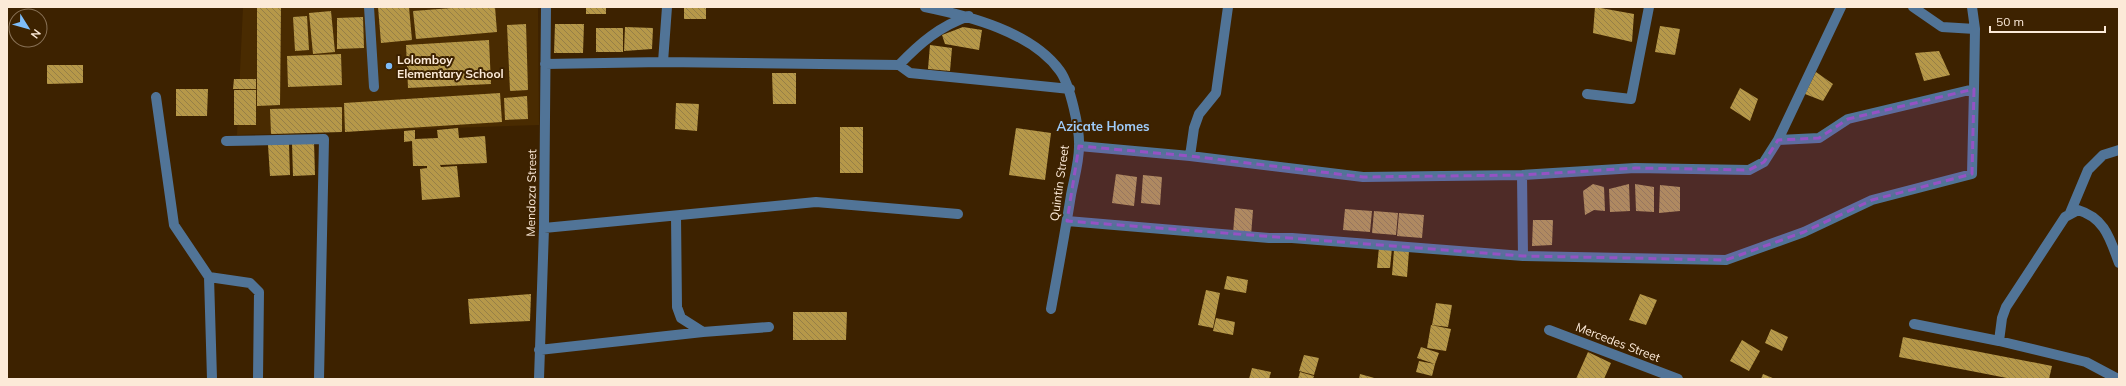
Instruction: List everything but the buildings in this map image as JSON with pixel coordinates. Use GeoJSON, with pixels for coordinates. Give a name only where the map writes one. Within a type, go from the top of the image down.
{"type":"FeatureCollection","features":[{"type":"Feature","properties":{"kind":"street"},"geometry":{"type":"LineString","coordinates":[[369,7],[374,87]]}},
{"type":"Feature","properties":{"kind":"street","name":"Mendoza Street"},"geometry":{"type":"LineString","coordinates":[[539,379],[544,228],[546,7]]}},
{"type":"Feature","properties":{"kind":"street"},"geometry":{"type":"LineString","coordinates":[[663,62],[667,7]]}},
{"type":"Feature","properties":{"kind":"street","name":"Quintin Street"},"geometry":{"type":"LineString","coordinates":[[925,7],[969,16],[991,24],[1043,53],[1060,70],[1070,89],[1079,146],[1051,309]]}},
{"type":"Feature","properties":{"kind":"street"},"geometry":{"type":"LineString","coordinates":[[1190,156],[1194,128],[1199,114],[1216,92],[1228,7]]}},
{"type":"Feature","properties":{"kind":"street"},"geometry":{"type":"LineString","coordinates":[[1587,94],[1631,99],[1649,7]]}},
{"type":"Feature","properties":{"kind":"street"},"geometry":{"type":"LineString","coordinates":[[1079,146],[1190,156],[1363,177],[1522,175],[1635,168],[1749,170],[1764,162],[1778,140],[1841,7]]}},
{"type":"Feature","properties":{"kind":"street"},"geometry":{"type":"LineString","coordinates":[[1913,7],[1942,27],[1975,29]]}},
{"type":"Feature","properties":{"kind":"street"},"geometry":{"type":"LineString","coordinates":[[1067,221],[1269,238],[1292,238],[1523,256],[1726,260],[1804,232],[1872,200],[1972,174],[1975,29],[1972,7]]}},
{"type":"Feature","properties":{"kind":"street"},"geometry":{"type":"LineString","coordinates":[[899,65],[919,44],[935,32],[952,22],[969,16]]}},
{"type":"Feature","properties":{"kind":"street"},"geometry":{"type":"LineString","coordinates":[[545,64],[663,62],[899,65],[910,73],[1070,89]]}},
{"type":"Feature","properties":{"kind":"street"},"geometry":{"type":"LineString","coordinates":[[1778,140],[1819,138],[1848,119],[1974,89]]}},
{"type":"Feature","properties":{"kind":"street"},"geometry":{"type":"LineString","coordinates":[[156,97],[174,225],[210,277],[212,379]]}},
{"type":"Feature","properties":{"kind":"street"},"geometry":{"type":"LineString","coordinates":[[226,141],[324,139],[319,379]]}},
{"type":"Feature","properties":{"kind":"street"},"geometry":{"type":"LineString","coordinates":[[1999,341],[2002,318],[2006,307],[2056,230],[2070,212],[2088,170],[2103,155],[2119,150]]}},
{"type":"Feature","properties":{"kind":"street"},"geometry":{"type":"LineString","coordinates":[[1522,175],[1523,256]]}},
{"type":"Feature","properties":{"kind":"street"},"geometry":{"type":"LineString","coordinates":[[544,228],[816,202],[958,214]]}},
{"type":"Feature","properties":{"kind":"street"},"geometry":{"type":"LineString","coordinates":[[2070,212],[2078,210],[2096,218],[2105,229],[2119,263]]}},
{"type":"Feature","properties":{"kind":"street"},"geometry":{"type":"LineString","coordinates":[[676,216],[677,307],[681,318],[703,332]]}},
{"type":"Feature","properties":{"kind":"street"},"geometry":{"type":"LineString","coordinates":[[210,277],[250,283],[259,292],[258,379]]}},
{"type":"Feature","properties":{"kind":"street"},"geometry":{"type":"LineString","coordinates":[[1914,324],[1999,341],[2086,362],[2118,379]]}},
{"type":"Feature","properties":{"kind":"street"},"geometry":{"type":"LineString","coordinates":[[539,350],[703,332],[769,327]]}},
{"type":"Feature","properties":{"kind":"street","name":"Mercedes Street"},"geometry":{"type":"LineString","coordinates":[[1548,330],[1678,379]]}},
{"type":"Feature","properties":{"kind":"highlighted area"},"geometry":{"type":"Polygon","coordinates":[[[1974,89],[1972,174],[1872,200],[1804,232],[1726,260],[1523,256],[1067,221],[1079,146],[1190,156],[1363,177],[1522,175],[1635,168],[1749,170],[1764,162],[1778,140],[1819,138],[1848,119],[1974,89]]]}},
{"type":"Feature","properties":{"kind":"shaded area","name":"Lolomboy Elementary School"},"geometry":{"type":"Polygon","coordinates":[[[243,7],[538,7],[539,125],[237,135],[243,7]]]}},
{"type":"Feature","properties":{"kind":"place","name":"Lolomboy Elementary School"},"geometry":{"type":"Point","coordinates":[389,66]}},
{"type":"Feature","properties":{"kind":"district","name":"Azicate Homes"},"geometry":{"type":"Point","coordinates":[1103,126]}}]}
